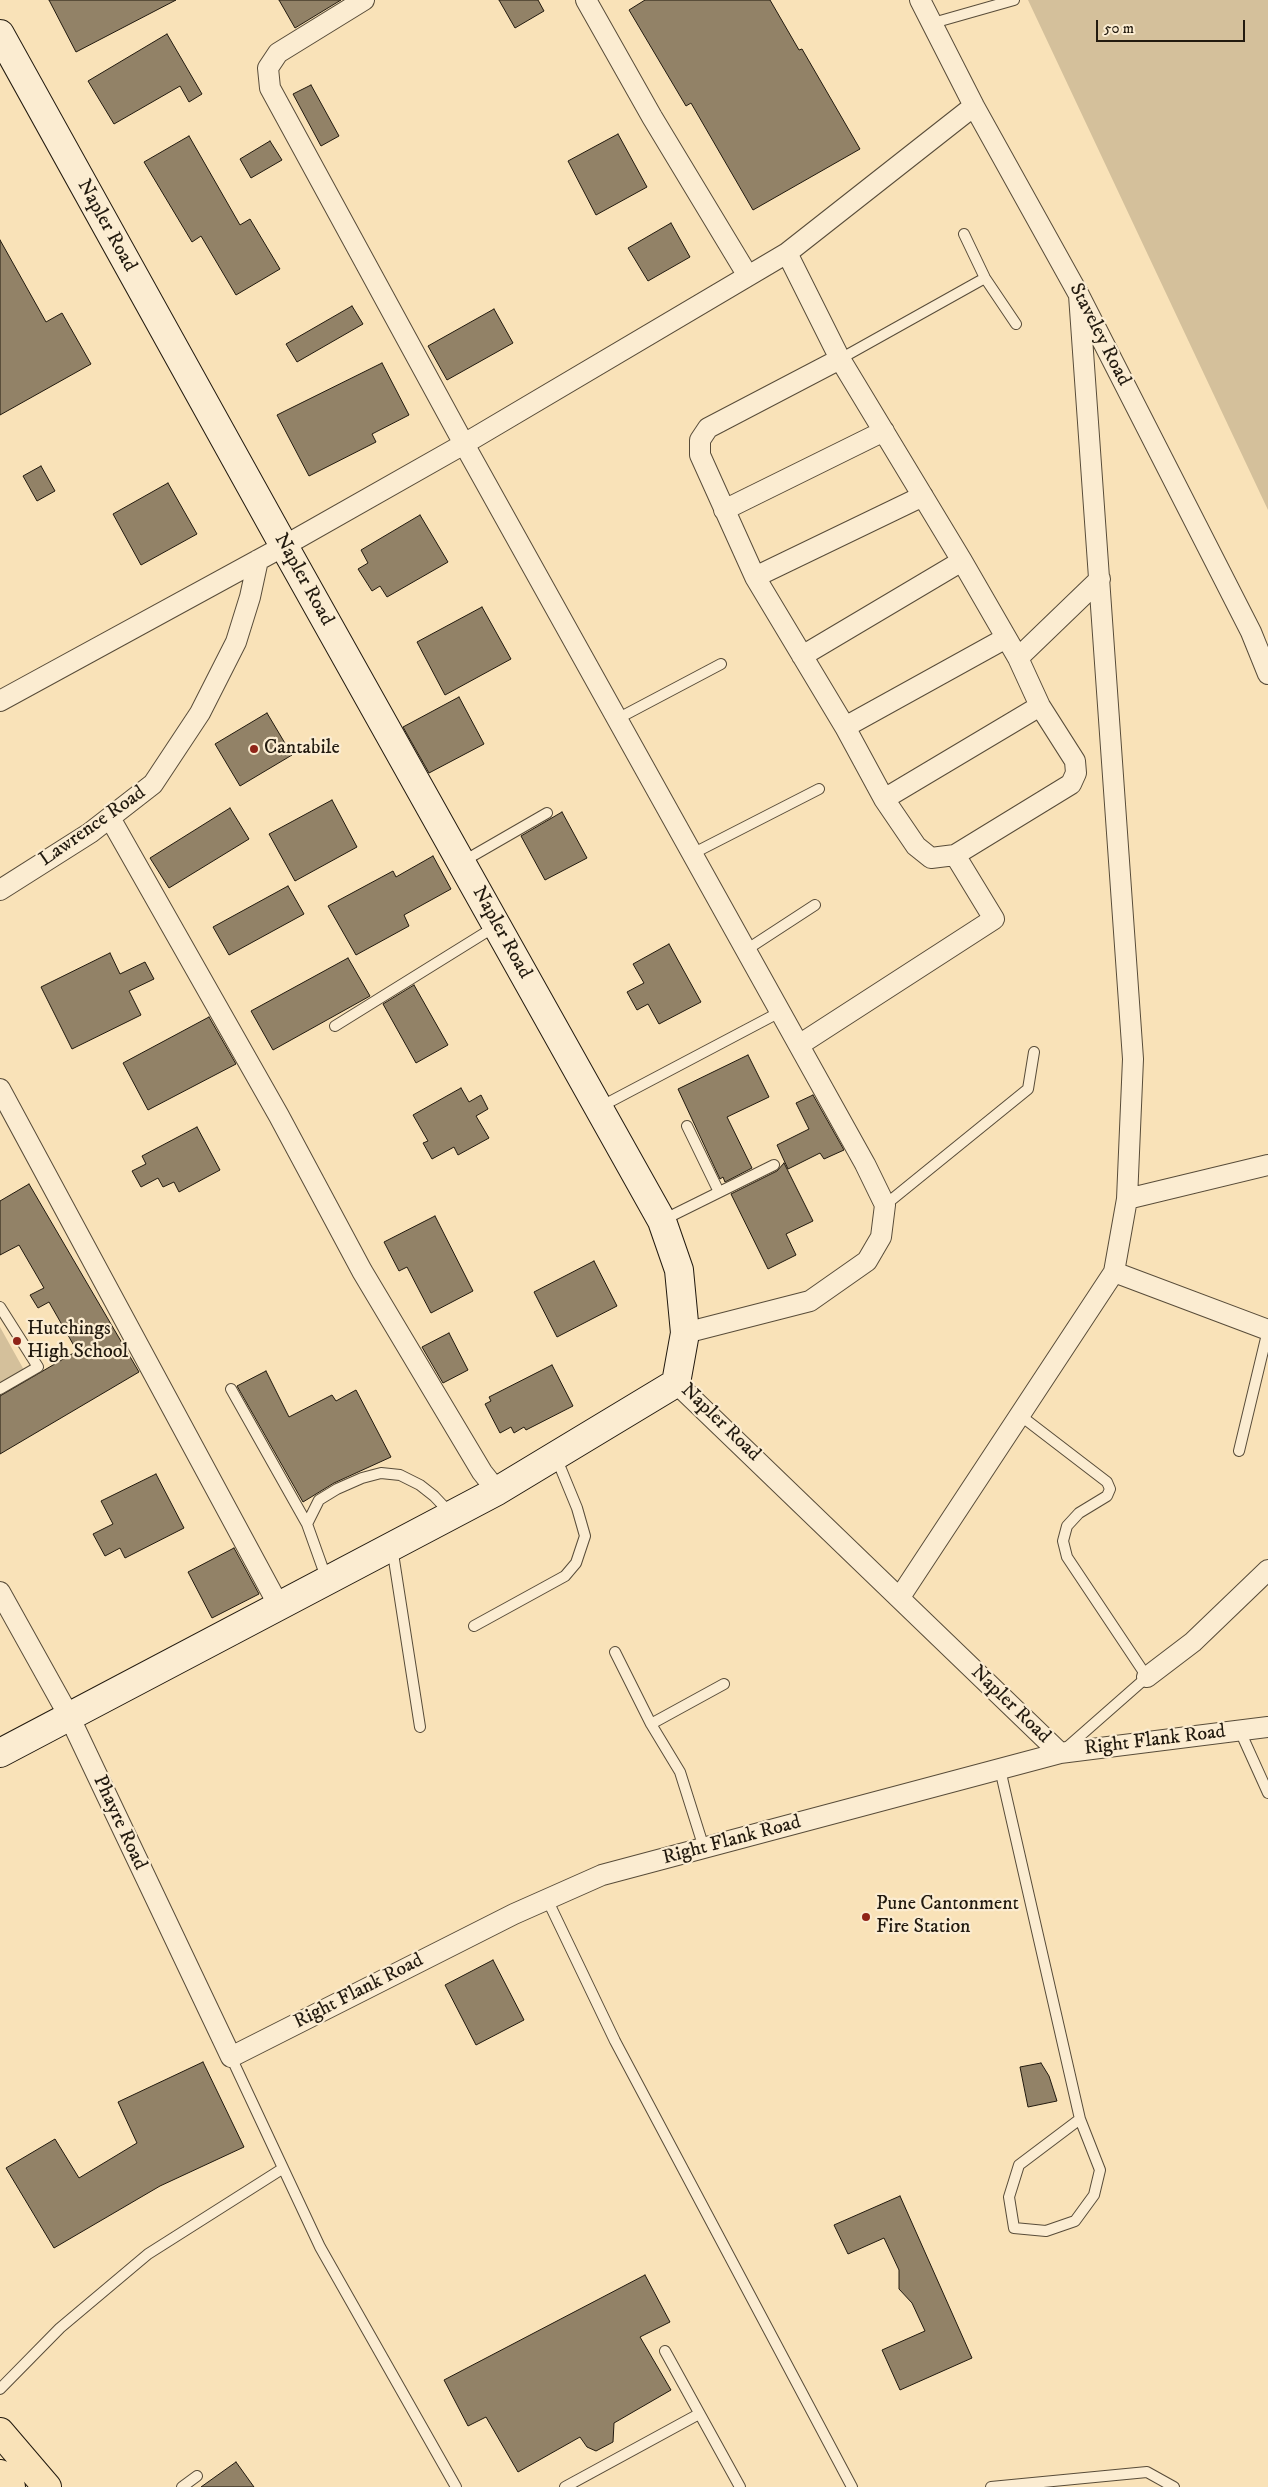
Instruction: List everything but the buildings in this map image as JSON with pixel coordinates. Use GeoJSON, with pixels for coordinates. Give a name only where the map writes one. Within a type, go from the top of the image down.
{"type":"FeatureCollection","features":[{"type":"Feature","properties":{"kind":"main road"},"geometry":{"type":"LineString","coordinates":[[0,2432],[47,2487]]}},
{"type":"Feature","properties":{"kind":"main road"},"geometry":{"type":"LineString","coordinates":[[0,2474],[11,2487]]}},
{"type":"Feature","properties":{"kind":"street"},"geometry":{"type":"LineString","coordinates":[[364,0],[278,53],[268,68],[270,88],[464,444],[865,1164],[884,1205],[881,1237],[867,1261],[810,1302],[685,1333]]}},
{"type":"Feature","properties":{"kind":"street"},"geometry":{"type":"LineString","coordinates":[[586,0],[652,117],[748,276]]}},
{"type":"Feature","properties":{"kind":"street","name":"Staveley Road"},"geometry":{"type":"LineString","coordinates":[[920,0],[974,106],[1079,296],[1251,632],[1268,674]]}},
{"type":"Feature","properties":{"kind":"street","name":"Napler Road"},"geometry":{"type":"LineString","coordinates":[[0,34],[662,1221],[679,1270],[685,1333],[676,1383],[1060,1753]]}},
{"type":"Feature","properties":{"kind":"street"},"geometry":{"type":"LineString","coordinates":[[0,701],[284,546],[464,444],[787,253],[974,106]]}},
{"type":"Feature","properties":{"kind":"street"},"geometry":{"type":"LineString","coordinates":[[787,253],[840,359],[1018,658],[1040,706],[1074,761],[1076,773],[1071,784],[956,855],[932,858],[916,846],[884,799],[845,727],[755,577],[700,454],[700,440],[708,428],[840,359]]}},
{"type":"Feature","properties":{"kind":"street"},"geometry":{"type":"LineString","coordinates":[[900,1597],[1021,1416],[1114,1272],[1127,1199],[1133,1059],[1079,296]]}},
{"type":"Feature","properties":{"kind":"street"},"geometry":{"type":"LineString","coordinates":[[724,510],[884,431]]}},
{"type":"Feature","properties":{"kind":"street"},"geometry":{"type":"LineString","coordinates":[[755,577],[923,496]]}},
{"type":"Feature","properties":{"kind":"street","name":"Lawrence Road"},"geometry":{"type":"LineString","coordinates":[[0,890],[110,818],[153,784],[200,713],[236,642],[250,597],[258,560]]}},
{"type":"Feature","properties":{"kind":"street"},"geometry":{"type":"LineString","coordinates":[[802,656],[962,562]]}},
{"type":"Feature","properties":{"kind":"street"},"geometry":{"type":"LineString","coordinates":[[1018,658],[1100,579]]}},
{"type":"Feature","properties":{"kind":"street"},"geometry":{"type":"LineString","coordinates":[[845,727],[1006,638]]}},
{"type":"Feature","properties":{"kind":"street"},"geometry":{"type":"LineString","coordinates":[[884,799],[1040,706]]}},
{"type":"Feature","properties":{"kind":"street"},"geometry":{"type":"LineString","coordinates":[[110,818],[279,1116],[362,1271],[477,1464],[497,1491]]}},
{"type":"Feature","properties":{"kind":"street"},"geometry":{"type":"LineString","coordinates":[[799,1045],[994,919],[956,855]]}},
{"type":"Feature","properties":{"kind":"street"},"geometry":{"type":"LineString","coordinates":[[0,1090],[279,1606]]}},
{"type":"Feature","properties":{"kind":"street"},"geometry":{"type":"LineString","coordinates":[[1127,1199],[1268,1165]]}},
{"type":"Feature","properties":{"kind":"street"},"geometry":{"type":"LineString","coordinates":[[1114,1272],[1268,1330]]}},
{"type":"Feature","properties":{"kind":"street"},"geometry":{"type":"LineString","coordinates":[[0,1753],[497,1491],[676,1383]]}},
{"type":"Feature","properties":{"kind":"street"},"geometry":{"type":"LineString","coordinates":[[1147,1677],[1193,1642],[1268,1570]]}},
{"type":"Feature","properties":{"kind":"street","name":"Phayre Road"},"geometry":{"type":"LineString","coordinates":[[0,1592],[69,1716],[231,2057]]}},
{"type":"Feature","properties":{"kind":"street","name":"Right Flank Road"},"geometry":{"type":"LineString","coordinates":[[231,2057],[514,1914],[602,1875],[1060,1753],[1268,1727]]}},
{"type":"Feature","properties":{"kind":"lane"},"geometry":{"type":"LineString","coordinates":[[933,23],[1014,0]]}},
{"type":"Feature","properties":{"kind":"lane"},"geometry":{"type":"LineString","coordinates":[[964,234],[985,278],[1016,324]]}},
{"type":"Feature","properties":{"kind":"lane"},"geometry":{"type":"LineString","coordinates":[[840,359],[985,278]]}},
{"type":"Feature","properties":{"kind":"lane"},"geometry":{"type":"LineString","coordinates":[[617,719],[721,664]]}},
{"type":"Feature","properties":{"kind":"lane"},"geometry":{"type":"LineString","coordinates":[[692,854],[819,789]]}},
{"type":"Feature","properties":{"kind":"lane"},"geometry":{"type":"LineString","coordinates":[[461,863],[547,812]]}},
{"type":"Feature","properties":{"kind":"lane"},"geometry":{"type":"LineString","coordinates":[[746,950],[815,905]]}},
{"type":"Feature","properties":{"kind":"lane"},"geometry":{"type":"LineString","coordinates":[[334,1026],[497,926]]}},
{"type":"Feature","properties":{"kind":"lane"},"geometry":{"type":"LineString","coordinates":[[598,1107],[780,1012]]}},
{"type":"Feature","properties":{"kind":"lane"},"geometry":{"type":"LineString","coordinates":[[884,1205],[1028,1089],[1034,1052]]}},
{"type":"Feature","properties":{"kind":"lane"},"geometry":{"type":"LineString","coordinates":[[687,1126],[720,1192]]}},
{"type":"Feature","properties":{"kind":"lane"},"geometry":{"type":"LineString","coordinates":[[662,1221],[774,1165]]}},
{"type":"Feature","properties":{"kind":"lane"},"geometry":{"type":"LineString","coordinates":[[0,1307],[38,1367],[0,1390]]}},
{"type":"Feature","properties":{"kind":"lane"},"geometry":{"type":"LineString","coordinates":[[1239,1450],[1268,1330]]}},
{"type":"Feature","properties":{"kind":"lane"},"geometry":{"type":"LineString","coordinates":[[230,1389],[307,1524],[327,1581]]}},
{"type":"Feature","properties":{"kind":"lane"},"geometry":{"type":"LineString","coordinates":[[1021,1416],[1107,1482],[1110,1488],[1107,1496],[1079,1513],[1067,1526],[1063,1541],[1067,1557],[1147,1677],[1060,1753]]}},
{"type":"Feature","properties":{"kind":"lane"},"geometry":{"type":"LineString","coordinates":[[474,1626],[565,1576],[576,1563],[585,1536],[577,1508],[555,1456]]}},
{"type":"Feature","properties":{"kind":"lane"},"geometry":{"type":"LineString","coordinates":[[307,1524],[319,1500],[337,1489],[362,1478],[381,1473],[400,1475],[420,1485],[434,1496],[452,1515]]}},
{"type":"Feature","properties":{"kind":"lane"},"geometry":{"type":"LineString","coordinates":[[392,1546],[420,1727]]}},
{"type":"Feature","properties":{"kind":"lane"},"geometry":{"type":"LineString","coordinates":[[614,1652],[651,1724],[680,1772],[704,1848]]}},
{"type":"Feature","properties":{"kind":"lane"},"geometry":{"type":"LineString","coordinates":[[651,1724],[724,1684]]}},
{"type":"Feature","properties":{"kind":"lane"},"geometry":{"type":"LineString","coordinates":[[1240,1731],[1268,1793]]}},
{"type":"Feature","properties":{"kind":"lane"},"geometry":{"type":"LineString","coordinates":[[1000,1770],[1080,2119],[1100,2170],[1094,2195],[1074,2221],[1046,2231],[1014,2228],[1009,2196],[1019,2164],[1080,2119]]}},
{"type":"Feature","properties":{"kind":"lane"},"geometry":{"type":"LineString","coordinates":[[547,1899],[615,2041],[852,2487]]}},
{"type":"Feature","properties":{"kind":"lane"},"geometry":{"type":"LineString","coordinates":[[231,2057],[282,2170],[320,2247],[456,2487]]}},
{"type":"Feature","properties":{"kind":"lane"},"geometry":{"type":"LineString","coordinates":[[0,2389],[60,2328],[148,2254],[282,2170]]}},
{"type":"Feature","properties":{"kind":"lane"},"geometry":{"type":"LineString","coordinates":[[665,2352],[740,2487]]}},
{"type":"Feature","properties":{"kind":"lane"},"geometry":{"type":"LineString","coordinates":[[565,2487],[699,2414]]}},
{"type":"Feature","properties":{"kind":"lane"},"geometry":{"type":"LineString","coordinates":[[991,2487],[1147,2472],[1174,2487]]}},
{"type":"Feature","properties":{"kind":"lane"},"geometry":{"type":"LineString","coordinates":[[182,2487],[197,2476]]}},
{"type":"Feature","properties":{"kind":"shaded area"},"geometry":{"type":"Polygon","coordinates":[[[1028,0],[1268,0],[1268,510],[1028,0]]]}},
{"type":"Feature","properties":{"kind":"shaded area"},"geometry":{"type":"Polygon","coordinates":[[[0,1327],[24,1370],[0,1383],[0,1327]]]}},
{"type":"Feature","properties":{"kind":"place","name":"Cantabile"},"geometry":{"type":"Point","coordinates":[254,749]}},
{"type":"Feature","properties":{"kind":"place","name":"Hutchings High School"},"geometry":{"type":"Point","coordinates":[17,1341]}},
{"type":"Feature","properties":{"kind":"place","name":"Pune Cantonment Fire Station"},"geometry":{"type":"Point","coordinates":[866,1917]}}]}
